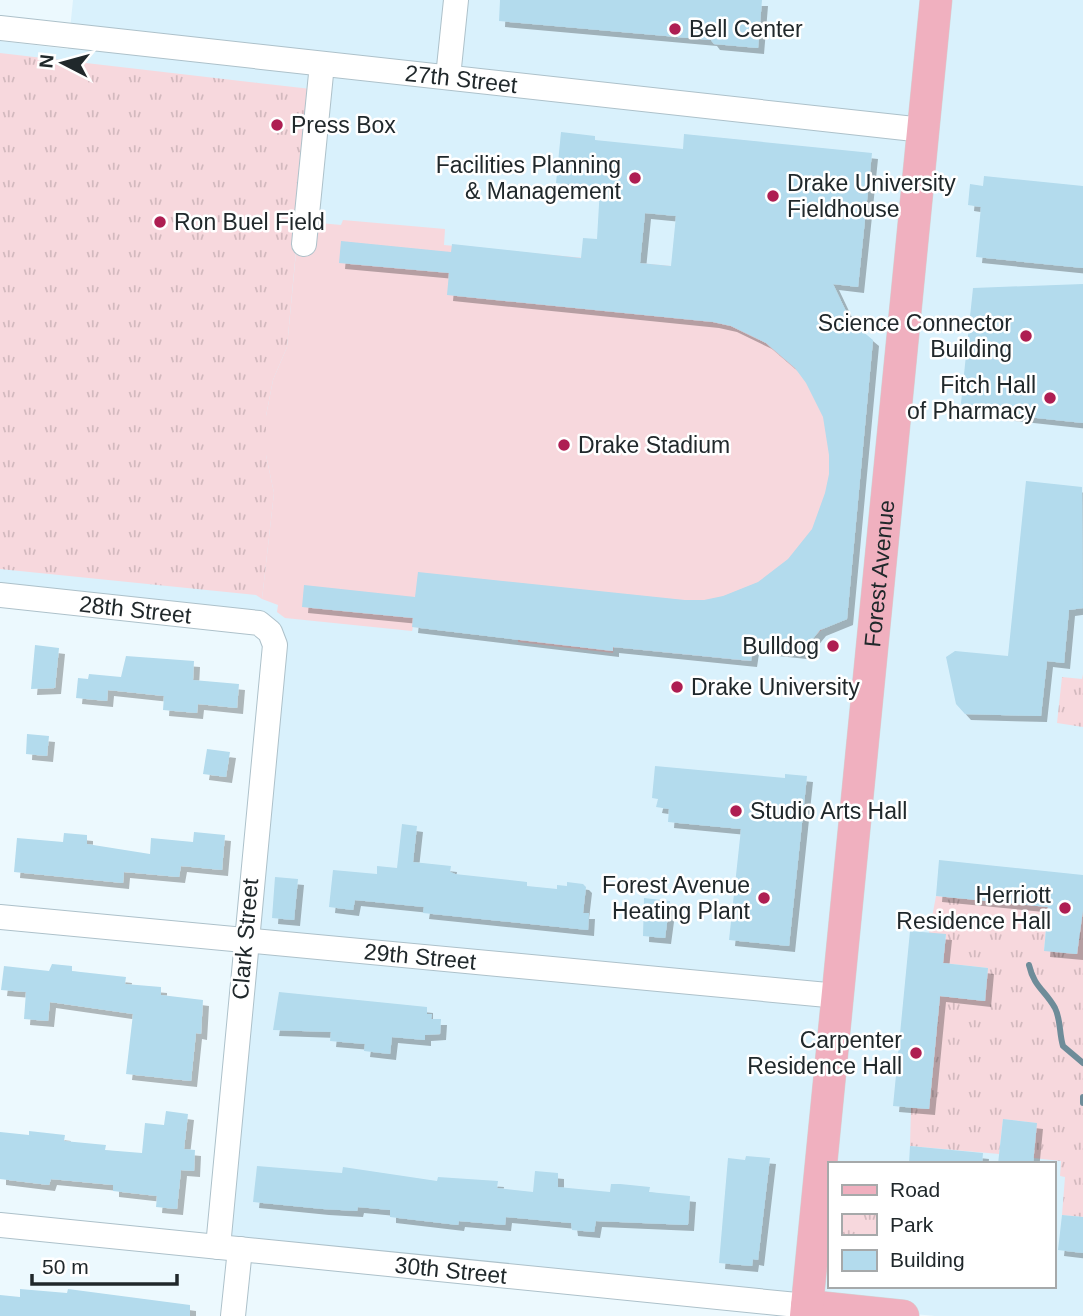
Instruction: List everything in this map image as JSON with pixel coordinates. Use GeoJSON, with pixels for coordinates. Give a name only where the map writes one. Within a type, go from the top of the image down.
{"type":"FeatureCollection","features":[{"type":"Feature","properties":{"kind":"main road","name":"Forest Avenue"},"geometry":{"type":"LineString","coordinates":[[806,1311],[936,0]]}},
{"type":"Feature","properties":{"kind":"main road","name":"30th Street"},"geometry":{"type":"LineString","coordinates":[[806,1311],[903,1316]]}},
{"type":"Feature","properties":{"kind":"street"},"geometry":{"type":"LineString","coordinates":[[449,77],[456,0]]}},
{"type":"Feature","properties":{"kind":"street","name":"27th Street"},"geometry":{"type":"LineString","coordinates":[[0,28],[923,130]]}},
{"type":"Feature","properties":{"kind":"street"},"geometry":{"type":"LineString","coordinates":[[304,244],[322,64]]}},
{"type":"Feature","properties":{"kind":"street","name":"28th Street"},"geometry":{"type":"LineString","coordinates":[[0,595],[259,623],[270,632]]}},
{"type":"Feature","properties":{"kind":"street","name":"Clark Street"},"geometry":{"type":"LineString","coordinates":[[233,1316],[229,1248],[246,938],[275,645],[270,632]]}},
{"type":"Feature","properties":{"kind":"street","name":"29th Street"},"geometry":{"type":"LineString","coordinates":[[0,917],[246,938],[838,996]]}},
{"type":"Feature","properties":{"kind":"street","name":"30th Street"},"geometry":{"type":"LineString","coordinates":[[0,1225],[806,1311]]}},
{"type":"Feature","properties":{"kind":"shaded area","name":"Drake University"},"geometry":{"type":"Polygon","coordinates":[[[73,0],[1083,0],[1083,1316],[935,1316],[218,1247],[277,621],[265,613],[0,586],[0,41],[68,49],[73,0]]]}},
{"type":"Feature","properties":{"kind":"green space"},"geometry":{"type":"Polygon","coordinates":[[[0,53],[311,89],[287,347],[273,380],[266,416],[266,455],[274,493],[262,599],[256,595],[0,569],[0,53]]]}},
{"type":"Feature","properties":{"kind":"green space","name":"Drake Stadium"},"geometry":{"type":"Polygon","coordinates":[[[343,220],[445,229],[444,245],[671,266],[838,297],[828,625],[813,637],[801,653],[753,648],[751,661],[614,647],[613,653],[518,642],[518,638],[285,618],[277,612],[278,605],[262,599],[274,493],[266,455],[266,416],[273,380],[287,347],[299,221],[341,225],[343,220]]]}},
{"type":"Feature","properties":{"kind":"green space"},"geometry":{"type":"Polygon","coordinates":[[[1083,674],[1083,727],[1057,723],[1062,677],[1082,679],[1083,674]]]}},
{"type":"Feature","properties":{"kind":"green space"},"geometry":{"type":"Polygon","coordinates":[[[936,896],[1048,907],[1044,950],[1076,954],[1083,910],[1083,1217],[1062,1215],[1065,1177],[1060,1176],[1061,1161],[1033,1158],[1036,1123],[1003,1119],[999,1154],[910,1146],[911,1108],[929,1109],[940,996],[984,1001],[988,968],[943,963],[946,935],[929,933],[936,896]]]}},
{"type":"Feature","properties":{"kind":"building","name":"Bell Center"},"geometry":{"type":"Polygon","coordinates":[[[500,0],[762,0],[758,48],[714,44],[711,40],[499,21],[500,0]]]}},
{"type":"Feature","properties":{"kind":"building"},"geometry":{"type":"Polygon","coordinates":[[[561,132],[595,136],[595,140],[683,149],[684,134],[872,153],[858,287],[833,284],[851,322],[873,340],[847,619],[820,630],[801,653],[753,648],[751,661],[613,647],[613,651],[412,627],[413,618],[302,607],[304,585],[415,597],[418,572],[704,600],[723,596],[758,582],[788,559],[812,529],[829,474],[823,417],[806,383],[795,368],[766,343],[731,326],[713,322],[447,295],[449,273],[339,263],[341,241],[451,252],[452,244],[581,258],[583,238],[597,239],[600,187],[556,183],[561,132]],[[645,213],[640,263],[671,266],[676,216],[645,213]]]}},
{"type":"Feature","properties":{"kind":"building"},"geometry":{"type":"Polygon","coordinates":[[[984,176],[1083,186],[1083,268],[976,257],[981,207],[968,205],[970,184],[983,186],[984,176]]]}},
{"type":"Feature","properties":{"kind":"building","name":"Science Connector Building"},"geometry":{"type":"Polygon","coordinates":[[[1083,284],[1083,423],[964,410],[961,403],[973,288],[1083,284]]]}},
{"type":"Feature","properties":{"kind":"building"},"geometry":{"type":"Polygon","coordinates":[[[1026,481],[1082,487],[1083,608],[1069,610],[1064,663],[1047,661],[1041,716],[965,714],[956,704],[946,657],[955,651],[1008,656],[1026,481]]]}},
{"type":"Feature","properties":{"kind":"building"},"geometry":{"type":"Polygon","coordinates":[[[35,645],[59,648],[55,688],[31,689],[35,645]]]}},
{"type":"Feature","properties":{"kind":"building"},"geometry":{"type":"Polygon","coordinates":[[[126,656],[194,661],[193,680],[239,684],[237,708],[198,704],[197,713],[163,710],[164,696],[108,690],[107,701],[76,698],[78,678],[88,679],[89,674],[121,677],[126,656]]]}},
{"type":"Feature","properties":{"kind":"building"},"geometry":{"type":"Polygon","coordinates":[[[27,734],[49,736],[47,756],[26,754],[27,734]]]}},
{"type":"Feature","properties":{"kind":"building"},"geometry":{"type":"Polygon","coordinates":[[[207,749],[230,752],[226,777],[203,774],[207,749]]]}},
{"type":"Feature","properties":{"kind":"building"},"geometry":{"type":"Polygon","coordinates":[[[655,766],[785,778],[785,774],[807,776],[789,946],[729,940],[741,829],[668,822],[669,809],[656,807],[658,799],[652,798],[655,766]]]}},
{"type":"Feature","properties":{"kind":"building"},"geometry":{"type":"Polygon","coordinates":[[[402,824],[417,826],[413,862],[451,866],[450,872],[455,874],[527,882],[527,886],[557,889],[557,885],[567,886],[567,882],[583,884],[586,887],[583,913],[589,913],[588,930],[423,913],[424,907],[355,900],[353,910],[329,907],[333,870],[377,874],[377,866],[397,868],[402,824]]]}},
{"type":"Feature","properties":{"kind":"building"},"geometry":{"type":"Polygon","coordinates":[[[194,832],[225,835],[222,870],[181,866],[179,877],[124,872],[123,883],[14,872],[17,838],[63,842],[64,833],[87,835],[87,844],[150,854],[151,838],[193,842],[194,832]]]}},
{"type":"Feature","properties":{"kind":"building","name":"Herriott Residence Hall"},"geometry":{"type":"Polygon","coordinates":[[[939,860],[1083,875],[1083,910],[1077,954],[1044,951],[1048,907],[936,896],[939,860]]]}},
{"type":"Feature","properties":{"kind":"building"},"geometry":{"type":"Polygon","coordinates":[[[275,877],[298,879],[294,920],[272,918],[275,877]]]}},
{"type":"Feature","properties":{"kind":"building"},"geometry":{"type":"Polygon","coordinates":[[[644,898],[670,901],[665,938],[643,936],[644,898]]]}},
{"type":"Feature","properties":{"kind":"building","name":"Carpenter Residence Hall"},"geometry":{"type":"Polygon","coordinates":[[[910,931],[946,934],[943,963],[988,968],[985,1001],[940,996],[929,1109],[893,1106],[910,931]]]}},
{"type":"Feature","properties":{"kind":"building"},"geometry":{"type":"Polygon","coordinates":[[[52,964],[72,966],[72,971],[126,977],[125,984],[161,987],[161,995],[203,1000],[201,1034],[196,1033],[191,1081],[126,1074],[133,1014],[50,1002],[48,1021],[24,1019],[26,992],[1,990],[4,966],[49,971],[52,964]]]}},
{"type":"Feature","properties":{"kind":"building"},"geometry":{"type":"Polygon","coordinates":[[[279,992],[427,1007],[427,1014],[432,1014],[431,1019],[441,1019],[440,1034],[425,1035],[425,1040],[392,1037],[390,1054],[364,1051],[365,1044],[330,1041],[331,1032],[273,1030],[279,992]]]}},
{"type":"Feature","properties":{"kind":"building"},"geometry":{"type":"Polygon","coordinates":[[[166,1111],[188,1114],[184,1149],[195,1150],[194,1171],[181,1170],[177,1209],[156,1207],[157,1196],[113,1191],[113,1185],[51,1179],[49,1185],[0,1179],[0,1132],[29,1135],[29,1131],[65,1135],[64,1141],[106,1145],[105,1150],[142,1153],[145,1123],[164,1125],[166,1111]]]}},
{"type":"Feature","properties":{"kind":"building"},"geometry":{"type":"Polygon","coordinates":[[[1003,1119],[1037,1123],[1033,1162],[998,1162],[1003,1119]]]}},
{"type":"Feature","properties":{"kind":"building"},"geometry":{"type":"Polygon","coordinates":[[[910,1146],[983,1153],[982,1162],[909,1162],[910,1146]]]}},
{"type":"Feature","properties":{"kind":"building"},"geometry":{"type":"Polygon","coordinates":[[[746,1156],[770,1158],[758,1260],[753,1259],[752,1266],[719,1263],[728,1158],[745,1160],[746,1156]]]}},
{"type":"Feature","properties":{"kind":"building"},"geometry":{"type":"Polygon","coordinates":[[[257,1166],[342,1173],[343,1167],[437,1181],[438,1177],[498,1181],[497,1188],[533,1192],[535,1171],[558,1173],[558,1187],[610,1192],[611,1184],[620,1184],[650,1187],[649,1192],[690,1196],[688,1225],[596,1221],[594,1232],[572,1230],[571,1223],[506,1217],[505,1225],[459,1221],[458,1225],[390,1217],[390,1210],[358,1207],[357,1211],[253,1202],[257,1166]]]}},
{"type":"Feature","properties":{"kind":"building"},"geometry":{"type":"Polygon","coordinates":[[[1062,1215],[1083,1217],[1083,1253],[1058,1250],[1062,1215]]]}},
{"type":"Feature","properties":{"kind":"building"},"geometry":{"type":"Polygon","coordinates":[[[20,1289],[67,1293],[68,1289],[190,1305],[190,1316],[0,1316],[0,1295],[20,1297],[20,1289]]]}},
{"type":"Feature","properties":{"kind":"waterway"},"geometry":{"type":"LineString","coordinates":[[1029,965],[1037,984],[1055,1008],[1063,1046],[1083,1063]]}},
{"type":"Feature","properties":{"kind":"waterway"},"geometry":{"type":"LineString","coordinates":[[1083,1097],[1083,1103]]}},
{"type":"Feature","properties":{"kind":"place","name":"Bell Center"},"geometry":{"type":"Point","coordinates":[675,29]}},
{"type":"Feature","properties":{"kind":"place","name":"Press Box"},"geometry":{"type":"Point","coordinates":[277,125]}},
{"type":"Feature","properties":{"kind":"place","name":"Facilities Planning & Management"},"geometry":{"type":"Point","coordinates":[635,178]}},
{"type":"Feature","properties":{"kind":"place","name":"Drake University Fieldhouse"},"geometry":{"type":"Point","coordinates":[773,196]}},
{"type":"Feature","properties":{"kind":"place","name":"Ron Buel Field"},"geometry":{"type":"Point","coordinates":[160,222]}},
{"type":"Feature","properties":{"kind":"place","name":"Science Connector Building"},"geometry":{"type":"Point","coordinates":[1026,336]}},
{"type":"Feature","properties":{"kind":"place","name":"Fitch Hall of Pharmacy"},"geometry":{"type":"Point","coordinates":[1050,398]}},
{"type":"Feature","properties":{"kind":"place","name":"Drake Stadium"},"geometry":{"type":"Point","coordinates":[564,445]}},
{"type":"Feature","properties":{"kind":"place","name":"Bulldog"},"geometry":{"type":"Point","coordinates":[833,646]}},
{"type":"Feature","properties":{"kind":"place","name":"Drake University"},"geometry":{"type":"Point","coordinates":[677,687]}},
{"type":"Feature","properties":{"kind":"place","name":"Studio Arts Hall"},"geometry":{"type":"Point","coordinates":[736,811]}},
{"type":"Feature","properties":{"kind":"place","name":"Forest Avenue Heating Plant"},"geometry":{"type":"Point","coordinates":[764,898]}},
{"type":"Feature","properties":{"kind":"place","name":"Herriott Residence Hall"},"geometry":{"type":"Point","coordinates":[1065,908]}},
{"type":"Feature","properties":{"kind":"place","name":"Carpenter Residence Hall"},"geometry":{"type":"Point","coordinates":[916,1053]}}]}
